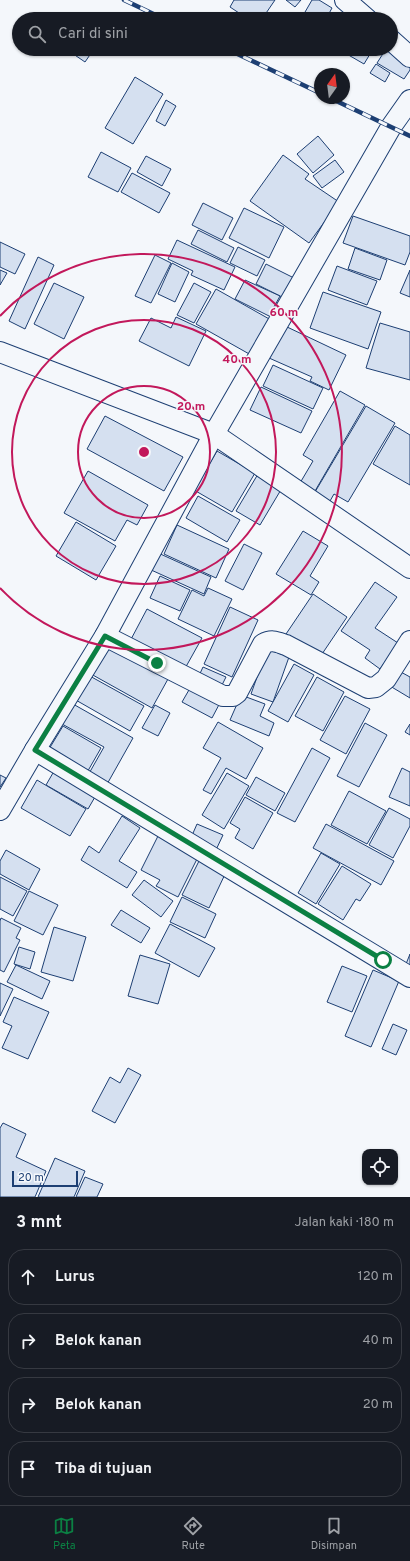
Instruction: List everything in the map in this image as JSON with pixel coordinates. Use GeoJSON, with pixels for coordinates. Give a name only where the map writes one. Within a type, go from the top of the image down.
{"type":"FeatureCollection","features":[{"type":"Feature","properties":{"kind":"street"},"geometry":{"type":"LineString","coordinates":[[345,0],[359,12]]}},
{"type":"Feature","properties":{"kind":"street"},"geometry":{"type":"LineString","coordinates":[[398,46],[410,57]]}},
{"type":"Feature","properties":{"kind":"street"},"geometry":{"type":"LineString","coordinates":[[0,810],[105,636],[214,434],[392,127],[410,100]]}},
{"type":"Feature","properties":{"kind":"street"},"geometry":{"type":"LineString","coordinates":[[0,352],[214,434],[410,568]]}},
{"type":"Feature","properties":{"kind":"street"},"geometry":{"type":"LineString","coordinates":[[105,636],[223,696],[228,697],[237,693],[263,644],[269,641],[275,641],[286,645],[368,688],[376,687],[386,679],[410,641]]}},
{"type":"Feature","properties":{"kind":"street"},"geometry":{"type":"LineString","coordinates":[[35,750],[410,977]]}},
{"type":"Feature","properties":{"kind":"building"},"geometry":{"type":"Polygon","coordinates":[[[234,0],[275,0],[267,12],[238,12],[230,7],[234,0]]]}},
{"type":"Feature","properties":{"kind":"building"},"geometry":{"type":"Polygon","coordinates":[[[286,0],[301,0],[295,7],[286,0]]]}},
{"type":"Feature","properties":{"kind":"building"},"geometry":{"type":"Polygon","coordinates":[[[312,0],[319,0],[332,8],[330,12],[305,12],[312,0]]]}},
{"type":"Feature","properties":{"kind":"building"},"geometry":{"type":"Polygon","coordinates":[[[76,56],[89,56],[85,62],[76,56]]]}},
{"type":"Feature","properties":{"kind":"building"},"geometry":{"type":"Polygon","coordinates":[[[350,56],[369,56],[364,64],[350,56]]]}},
{"type":"Feature","properties":{"kind":"building"},"geometry":{"type":"Polygon","coordinates":[[[382,56],[398,56],[410,62],[410,70],[404,79],[377,63],[382,56]]]}},
{"type":"Feature","properties":{"kind":"building"},"geometry":{"type":"Polygon","coordinates":[[[376,64],[390,73],[385,82],[370,73],[376,64]]]}},
{"type":"Feature","properties":{"kind":"building"},"geometry":{"type":"Polygon","coordinates":[[[135,77],[163,94],[133,144],[105,128],[135,77]]]}},
{"type":"Feature","properties":{"kind":"building"},"geometry":{"type":"Polygon","coordinates":[[[166,100],[176,106],[165,126],[156,121],[166,100]]]}},
{"type":"Feature","properties":{"kind":"building"},"geometry":{"type":"Polygon","coordinates":[[[318,136],[334,155],[313,173],[297,154],[318,136]]]}},
{"type":"Feature","properties":{"kind":"building"},"geometry":{"type":"Polygon","coordinates":[[[101,152],[131,168],[118,192],[88,177],[101,152]]]}},
{"type":"Feature","properties":{"kind":"building"},"geometry":{"type":"Polygon","coordinates":[[[283,155],[309,174],[305,179],[339,202],[309,243],[250,201],[283,155]]]}},
{"type":"Feature","properties":{"kind":"building"},"geometry":{"type":"Polygon","coordinates":[[[146,156],[171,169],[162,186],[137,172],[146,156]]]}},
{"type":"Feature","properties":{"kind":"building"},"geometry":{"type":"Polygon","coordinates":[[[335,160],[344,172],[322,188],[313,176],[335,160]]]}},
{"type":"Feature","properties":{"kind":"building"},"geometry":{"type":"Polygon","coordinates":[[[132,173],[170,193],[159,213],[121,192],[132,173]]]}},
{"type":"Feature","properties":{"kind":"building"},"geometry":{"type":"Polygon","coordinates":[[[203,203],[233,218],[222,240],[192,225],[203,203]]]}},
{"type":"Feature","properties":{"kind":"building"},"geometry":{"type":"Polygon","coordinates":[[[244,208],[284,227],[269,258],[229,238],[244,208]]]}},
{"type":"Feature","properties":{"kind":"building"},"geometry":{"type":"Polygon","coordinates":[[[353,216],[410,236],[410,252],[405,265],[343,243],[353,216]]]}},
{"type":"Feature","properties":{"kind":"building"},"geometry":{"type":"Polygon","coordinates":[[[198,230],[234,248],[227,262],[191,244],[198,230]]]}},
{"type":"Feature","properties":{"kind":"building"},"geometry":{"type":"Polygon","coordinates":[[[177,240],[235,267],[224,290],[191,275],[193,271],[168,259],[177,240]]]}},
{"type":"Feature","properties":{"kind":"building"},"geometry":{"type":"Polygon","coordinates":[[[0,242],[25,254],[15,274],[0,267],[0,242]]]}},
{"type":"Feature","properties":{"kind":"building"},"geometry":{"type":"Polygon","coordinates":[[[238,247],[265,260],[257,276],[230,263],[238,247]]]}},
{"type":"Feature","properties":{"kind":"building"},"geometry":{"type":"Polygon","coordinates":[[[355,248],[387,260],[380,280],[348,269],[355,248]]]}},
{"type":"Feature","properties":{"kind":"building"},"geometry":{"type":"Polygon","coordinates":[[[155,255],[171,263],[151,303],[135,296],[155,255]]]}},
{"type":"Feature","properties":{"kind":"building"},"geometry":{"type":"Polygon","coordinates":[[[38,257],[54,265],[25,329],[9,321],[38,257]]]}},
{"type":"Feature","properties":{"kind":"building"},"geometry":{"type":"Polygon","coordinates":[[[172,263],[189,272],[175,302],[158,294],[172,263]]]}},
{"type":"Feature","properties":{"kind":"building"},"geometry":{"type":"Polygon","coordinates":[[[266,264],[296,279],[286,299],[256,284],[266,264]]]}},
{"type":"Feature","properties":{"kind":"building"},"geometry":{"type":"Polygon","coordinates":[[[337,266],[377,281],[367,305],[328,290],[337,266]]]}},
{"type":"Feature","properties":{"kind":"building"},"geometry":{"type":"Polygon","coordinates":[[[0,270],[7,273],[0,285],[0,270]]]}},
{"type":"Feature","properties":{"kind":"building"},"geometry":{"type":"Polygon","coordinates":[[[410,270],[410,297],[400,293],[410,270]]]}},
{"type":"Feature","properties":{"kind":"building"},"geometry":{"type":"Polygon","coordinates":[[[245,280],[280,296],[269,316],[235,299],[245,280]]]}},
{"type":"Feature","properties":{"kind":"building"},"geometry":{"type":"Polygon","coordinates":[[[54,283],[84,297],[64,339],[34,324],[54,283]]]}},
{"type":"Feature","properties":{"kind":"building"},"geometry":{"type":"Polygon","coordinates":[[[194,283],[211,292],[194,323],[177,315],[194,283]]]}},
{"type":"Feature","properties":{"kind":"building"},"geometry":{"type":"Polygon","coordinates":[[[216,289],[271,320],[251,355],[196,324],[216,289]]]}},
{"type":"Feature","properties":{"kind":"building"},"geometry":{"type":"Polygon","coordinates":[[[323,292],[381,312],[368,349],[310,328],[323,292]]]}},
{"type":"Feature","properties":{"kind":"building"},"geometry":{"type":"Polygon","coordinates":[[[176,317],[206,331],[189,366],[139,341],[151,318],[171,328],[176,317]]]}},
{"type":"Feature","properties":{"kind":"building"},"geometry":{"type":"Polygon","coordinates":[[[380,323],[410,332],[410,380],[366,368],[380,323]]]}},
{"type":"Feature","properties":{"kind":"building"},"geometry":{"type":"Polygon","coordinates":[[[285,326],[346,355],[329,390],[310,381],[312,377],[269,358],[285,326]]]}},
{"type":"Feature","properties":{"kind":"building"},"geometry":{"type":"Polygon","coordinates":[[[273,365],[323,388],[313,409],[263,386],[273,365]]]}},
{"type":"Feature","properties":{"kind":"building"},"geometry":{"type":"Polygon","coordinates":[[[261,387],[312,411],[301,433],[250,410],[261,387]]]}},
{"type":"Feature","properties":{"kind":"building"},"geometry":{"type":"Polygon","coordinates":[[[340,391],[365,405],[315,491],[300,483],[313,461],[303,455],[340,391]]]}},
{"type":"Feature","properties":{"kind":"building"},"geometry":{"type":"Polygon","coordinates":[[[366,406],[395,423],[348,502],[334,494],[330,501],[315,492],[366,406]]]}},
{"type":"Feature","properties":{"kind":"building"},"geometry":{"type":"Polygon","coordinates":[[[105,416],[183,457],[164,491],[87,449],[105,416]]]}},
{"type":"Feature","properties":{"kind":"building"},"geometry":{"type":"Polygon","coordinates":[[[395,426],[410,435],[410,485],[373,464],[395,426]]]}},
{"type":"Feature","properties":{"kind":"building"},"geometry":{"type":"Polygon","coordinates":[[[217,451],[255,473],[232,512],[194,490],[217,451]]]}},
{"type":"Feature","properties":{"kind":"building"},"geometry":{"type":"Polygon","coordinates":[[[88,471],[148,505],[137,525],[127,520],[115,541],[64,513],[88,471]]]}},
{"type":"Feature","properties":{"kind":"building"},"geometry":{"type":"Polygon","coordinates":[[[258,474],[282,488],[260,525],[236,511],[258,474]]]}},
{"type":"Feature","properties":{"kind":"building"},"geometry":{"type":"Polygon","coordinates":[[[198,496],[240,520],[227,542],[186,518],[198,496]]]}},
{"type":"Feature","properties":{"kind":"building"},"geometry":{"type":"Polygon","coordinates":[[[76,522],[116,546],[96,580],[56,556],[76,522]]]}},
{"type":"Feature","properties":{"kind":"building"},"geometry":{"type":"Polygon","coordinates":[[[177,525],[229,549],[216,578],[164,554],[177,525]]]}},
{"type":"Feature","properties":{"kind":"building"},"geometry":{"type":"Polygon","coordinates":[[[303,531],[328,546],[310,576],[319,582],[311,595],[276,574],[303,531]]]}},
{"type":"Feature","properties":{"kind":"building"},"geometry":{"type":"Polygon","coordinates":[[[244,544],[262,553],[243,590],[225,581],[244,544]]]}},
{"type":"Feature","properties":{"kind":"building"},"geometry":{"type":"Polygon","coordinates":[[[156,552],[211,577],[204,594],[149,569],[156,552]]]}},
{"type":"Feature","properties":{"kind":"building"},"geometry":{"type":"Polygon","coordinates":[[[160,576],[190,590],[180,611],[150,598],[160,576]]]}},
{"type":"Feature","properties":{"kind":"building"},"geometry":{"type":"Polygon","coordinates":[[[375,582],[397,597],[375,628],[398,643],[380,669],[365,658],[370,650],[341,631],[375,582]]]}},
{"type":"Feature","properties":{"kind":"building"},"geometry":{"type":"Polygon","coordinates":[[[208,588],[232,599],[214,636],[178,619],[192,590],[204,596],[208,588]]]}},
{"type":"Feature","properties":{"kind":"building"},"geometry":{"type":"Polygon","coordinates":[[[313,594],[347,617],[320,657],[286,634],[313,594]]]}},
{"type":"Feature","properties":{"kind":"building"},"geometry":{"type":"Polygon","coordinates":[[[230,607],[258,620],[232,677],[204,664],[230,607]]]}},
{"type":"Feature","properties":{"kind":"building"},"geometry":{"type":"Polygon","coordinates":[[[147,609],[202,638],[183,672],[129,643],[147,609]]]}},
{"type":"Feature","properties":{"kind":"building"},"geometry":{"type":"Polygon","coordinates":[[[107,645],[168,679],[152,708],[91,674],[107,645]]]}},
{"type":"Feature","properties":{"kind":"building"},"geometry":{"type":"Polygon","coordinates":[[[267,649],[289,657],[273,702],[251,694],[267,649]]]}},
{"type":"Feature","properties":{"kind":"building"},"geometry":{"type":"Polygon","coordinates":[[[294,664],[314,675],[288,722],[268,711],[294,664]]]}},
{"type":"Feature","properties":{"kind":"building"},"geometry":{"type":"Polygon","coordinates":[[[203,667],[226,677],[219,691],[197,680],[203,667]]]}},
{"type":"Feature","properties":{"kind":"building"},"geometry":{"type":"Polygon","coordinates":[[[399,671],[410,677],[410,698],[390,686],[399,671]]]}},
{"type":"Feature","properties":{"kind":"building"},"geometry":{"type":"Polygon","coordinates":[[[88,675],[144,706],[130,731],[74,699],[88,675]]]}},
{"type":"Feature","properties":{"kind":"building"},"geometry":{"type":"Polygon","coordinates":[[[317,677],[344,692],[323,731],[295,716],[317,677]]]}},
{"type":"Feature","properties":{"kind":"building"},"geometry":{"type":"Polygon","coordinates":[[[193,683],[222,699],[212,718],[182,702],[193,683]]]}},
{"type":"Feature","properties":{"kind":"building"},"geometry":{"type":"Polygon","coordinates":[[[241,695],[265,704],[260,716],[274,723],[269,736],[230,720],[241,695]]]}},
{"type":"Feature","properties":{"kind":"building"},"geometry":{"type":"Polygon","coordinates":[[[345,696],[370,709],[346,754],[320,740],[345,696]]]}},
{"type":"Feature","properties":{"kind":"building"},"geometry":{"type":"Polygon","coordinates":[[[73,704],[133,738],[106,786],[87,777],[104,747],[62,724],[73,704]]]}},
{"type":"Feature","properties":{"kind":"building"},"geometry":{"type":"Polygon","coordinates":[[[155,705],[170,713],[158,736],[142,728],[155,705]]]}},
{"type":"Feature","properties":{"kind":"building"},"geometry":{"type":"Polygon","coordinates":[[[218,722],[263,748],[246,779],[226,768],[211,794],[203,790],[221,758],[203,748],[218,722]]]}},
{"type":"Feature","properties":{"kind":"building"},"geometry":{"type":"Polygon","coordinates":[[[365,723],[387,735],[359,787],[337,776],[365,723]]]}},
{"type":"Feature","properties":{"kind":"building"},"geometry":{"type":"Polygon","coordinates":[[[410,724],[410,735],[405,732],[410,724]]]}},
{"type":"Feature","properties":{"kind":"building"},"geometry":{"type":"Polygon","coordinates":[[[63,726],[101,748],[85,776],[46,754],[63,726]]]}},
{"type":"Feature","properties":{"kind":"building"},"geometry":{"type":"Polygon","coordinates":[[[312,748],[330,758],[295,822],[277,813],[312,748]]]}},
{"type":"Feature","properties":{"kind":"building"},"geometry":{"type":"Polygon","coordinates":[[[57,766],[99,790],[88,809],[46,785],[57,766]]]}},
{"type":"Feature","properties":{"kind":"building"},"geometry":{"type":"Polygon","coordinates":[[[402,768],[410,772],[410,806],[389,797],[402,768]]]}},
{"type":"Feature","properties":{"kind":"building"},"geometry":{"type":"Polygon","coordinates":[[[227,773],[249,786],[224,829],[202,815],[227,773]]]}},
{"type":"Feature","properties":{"kind":"building"},"geometry":{"type":"Polygon","coordinates":[[[0,775],[6,778],[0,787],[0,775]]]}},
{"type":"Feature","properties":{"kind":"building"},"geometry":{"type":"Polygon","coordinates":[[[256,777],[285,793],[275,811],[246,795],[256,777]]]}},
{"type":"Feature","properties":{"kind":"building"},"geometry":{"type":"Polygon","coordinates":[[[37,780],[86,809],[70,836],[21,808],[37,780]]]}},
{"type":"Feature","properties":{"kind":"building"},"geometry":{"type":"Polygon","coordinates":[[[349,791],[386,811],[367,844],[331,825],[349,791]]]}},
{"type":"Feature","properties":{"kind":"building"},"geometry":{"type":"Polygon","coordinates":[[[245,797],[273,813],[253,849],[235,838],[240,829],[230,823],[245,797]]]}},
{"type":"Feature","properties":{"kind":"building"},"geometry":{"type":"Polygon","coordinates":[[[389,808],[410,819],[410,826],[393,858],[369,845],[389,808]]]}},
{"type":"Feature","properties":{"kind":"building"},"geometry":{"type":"Polygon","coordinates":[[[122,816],[140,828],[119,861],[137,872],[127,888],[81,860],[89,846],[99,853],[122,816]]]}},
{"type":"Feature","properties":{"kind":"building"},"geometry":{"type":"Polygon","coordinates":[[[197,824],[223,835],[215,852],[190,840],[197,824]]]}},
{"type":"Feature","properties":{"kind":"building"},"geometry":{"type":"Polygon","coordinates":[[[326,824],[394,861],[381,885],[313,848],[326,824]]]}},
{"type":"Feature","properties":{"kind":"building"},"geometry":{"type":"Polygon","coordinates":[[[159,834],[199,855],[178,897],[156,886],[160,880],[141,870],[159,834]]]}},
{"type":"Feature","properties":{"kind":"building"},"geometry":{"type":"Polygon","coordinates":[[[6,850],[40,869],[29,890],[0,874],[0,861],[6,850]]]}},
{"type":"Feature","properties":{"kind":"building"},"geometry":{"type":"Polygon","coordinates":[[[321,853],[340,864],[316,904],[298,893],[321,853]]]}},
{"type":"Feature","properties":{"kind":"building"},"geometry":{"type":"Polygon","coordinates":[[[201,857],[227,870],[209,908],[182,895],[201,857]]]}},
{"type":"Feature","properties":{"kind":"building"},"geometry":{"type":"Polygon","coordinates":[[[342,866],[371,884],[360,901],[356,899],[343,920],[318,904],[342,866]]]}},
{"type":"Feature","properties":{"kind":"building"},"geometry":{"type":"Polygon","coordinates":[[[0,877],[27,891],[13,916],[0,909],[0,877]]]}},
{"type":"Feature","properties":{"kind":"building"},"geometry":{"type":"Polygon","coordinates":[[[144,880],[173,901],[161,917],[132,895],[144,880]]]}},
{"type":"Feature","properties":{"kind":"building"},"geometry":{"type":"Polygon","coordinates":[[[29,891],[58,905],[43,935],[14,921],[29,891]]]}},
{"type":"Feature","properties":{"kind":"building"},"geometry":{"type":"Polygon","coordinates":[[[182,897],[216,914],[205,938],[170,922],[182,897]]]}},
{"type":"Feature","properties":{"kind":"building"},"geometry":{"type":"Polygon","coordinates":[[[121,910],[150,928],[141,943],[111,925],[121,910]]]}},
{"type":"Feature","properties":{"kind":"building"},"geometry":{"type":"Polygon","coordinates":[[[1,918],[21,928],[16,938],[20,940],[4,972],[0,970],[1,918]]]}},
{"type":"Feature","properties":{"kind":"building"},"geometry":{"type":"Polygon","coordinates":[[[170,924],[215,948],[199,977],[155,953],[170,924]]]}},
{"type":"Feature","properties":{"kind":"building"},"geometry":{"type":"Polygon","coordinates":[[[54,927],[86,937],[73,981],[41,972],[54,927]]]}},
{"type":"Feature","properties":{"kind":"building"},"geometry":{"type":"Polygon","coordinates":[[[19,947],[35,952],[30,969],[14,964],[19,947]]]}},
{"type":"Feature","properties":{"kind":"building"},"geometry":{"type":"Polygon","coordinates":[[[410,954],[410,966],[406,964],[410,954]]]}},
{"type":"Feature","properties":{"kind":"building"},"geometry":{"type":"Polygon","coordinates":[[[140,955],[170,964],[158,1004],[128,996],[140,955]]]}},
{"type":"Feature","properties":{"kind":"building"},"geometry":{"type":"Polygon","coordinates":[[[16,965],[50,981],[42,999],[7,982],[16,965]]]}},
{"type":"Feature","properties":{"kind":"building"},"geometry":{"type":"Polygon","coordinates":[[[342,966],[367,976],[352,1012],[327,1002],[342,966]]]}},
{"type":"Feature","properties":{"kind":"building"},"geometry":{"type":"Polygon","coordinates":[[[373,970],[399,981],[371,1047],[345,1036],[373,970]]]}},
{"type":"Feature","properties":{"kind":"building"},"geometry":{"type":"Polygon","coordinates":[[[0,983],[13,989],[0,1016],[0,983]]]}},
{"type":"Feature","properties":{"kind":"building"},"geometry":{"type":"Polygon","coordinates":[[[14,997],[49,1012],[28,1059],[2,1048],[12,1026],[3,1022],[14,997]]]}},
{"type":"Feature","properties":{"kind":"building"},"geometry":{"type":"Polygon","coordinates":[[[393,1024],[407,1030],[396,1055],[382,1049],[393,1024]]]}},
{"type":"Feature","properties":{"kind":"building"},"geometry":{"type":"Polygon","coordinates":[[[128,1068],[141,1075],[115,1123],[92,1111],[110,1077],[120,1083],[128,1068]]]}},
{"type":"Feature","properties":{"kind":"building"},"geometry":{"type":"Polygon","coordinates":[[[3,1123],[26,1134],[16,1157],[46,1171],[35,1197],[0,1197],[0,1128],[3,1123]]]}},
{"type":"Feature","properties":{"kind":"building"},"geometry":{"type":"Polygon","coordinates":[[[55,1158],[85,1171],[74,1197],[38,1197],[55,1158]]]}},
{"type":"Feature","properties":{"kind":"building"},"geometry":{"type":"Polygon","coordinates":[[[85,1177],[103,1184],[97,1197],[76,1197],[85,1177]]]}},
{"type":"Feature","properties":{"kind":"railway"},"geometry":{"type":"LineString","coordinates":[[124,0],[149,12]]}},
{"type":"Feature","properties":{"kind":"railway"},"geometry":{"type":"LineString","coordinates":[[242,56],[314,90]]}},
{"type":"Feature","properties":{"kind":"railway"},"geometry":{"type":"LineString","coordinates":[[343,104],[410,136]]}},
{"type":"Feature","properties":{"kind":"route"},"geometry":{"type":"LineString","coordinates":[[157,663],[105,636],[35,750],[383,960]]}}]}
